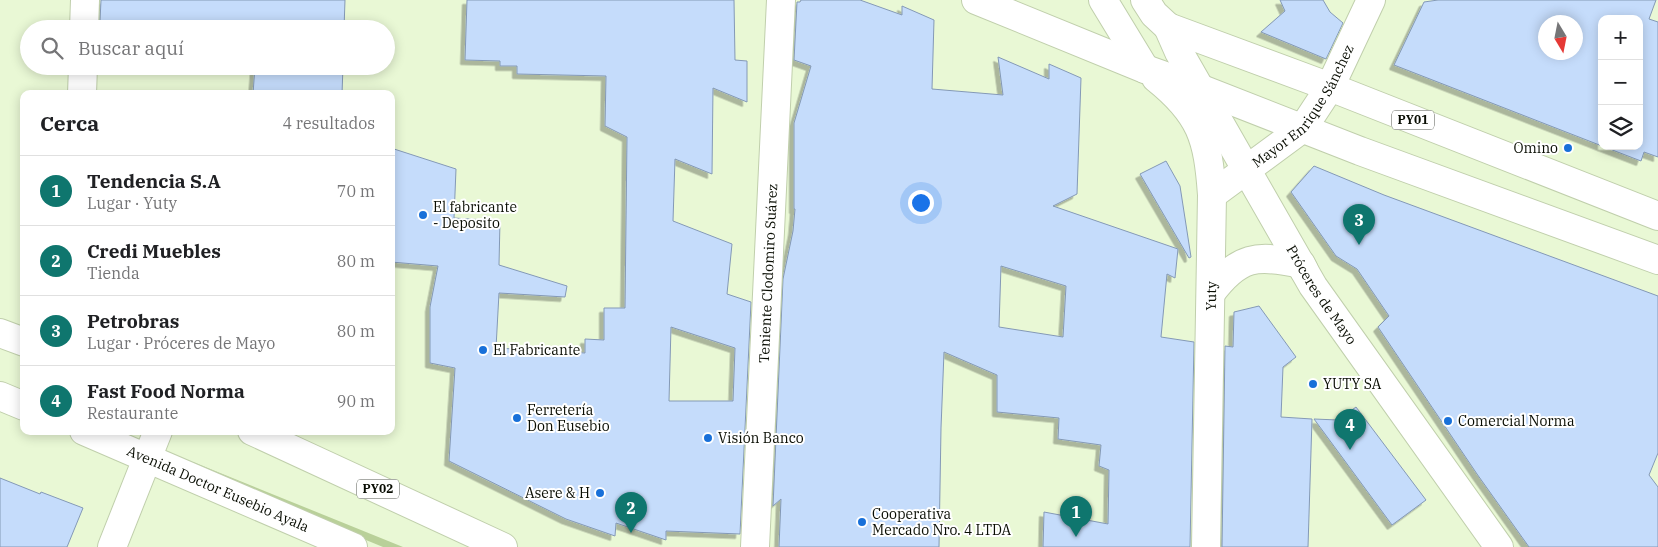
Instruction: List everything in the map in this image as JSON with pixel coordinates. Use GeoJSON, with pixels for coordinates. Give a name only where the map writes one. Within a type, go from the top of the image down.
{"type":"FeatureCollection","features":[{"type":"Feature","properties":{"kind":"main road"},"geometry":{"type":"LineString","coordinates":[[84,20],[85,0]]}},
{"type":"Feature","properties":{"kind":"main road","name":"Teniente Clodomiro Suárez"},"geometry":{"type":"LineString","coordinates":[[755,547],[781,0]]}},
{"type":"Feature","properties":{"kind":"main road"},"geometry":{"type":"LineString","coordinates":[[976,0],[1145,69],[1658,260]]}},
{"type":"Feature","properties":{"kind":"main road"},"geometry":{"type":"LineString","coordinates":[[1103,0],[1145,69]]}},
{"type":"Feature","properties":{"kind":"main road","name":"PY01"},"geometry":{"type":"LineString","coordinates":[[1145,0],[1154,14],[1168,27],[1330,87],[1658,216]]}},
{"type":"Feature","properties":{"kind":"main road","name":"Mayor Enrique Sánchez"},"geometry":{"type":"LineString","coordinates":[[1212,195],[1303,128],[1330,87],[1371,0]]}},
{"type":"Feature","properties":{"kind":"main road","name":"Próceres de Mayo"},"geometry":{"type":"LineString","coordinates":[[1168,27],[1179,52],[1313,286],[1499,547]]}},
{"type":"Feature","properties":{"kind":"main road","name":"Yuty"},"geometry":{"type":"LineString","coordinates":[[1145,69],[1187,106],[1198,124],[1206,144],[1210,166],[1212,195],[1211,293],[1206,547]]}},
{"type":"Feature","properties":{"kind":"main road"},"geometry":{"type":"LineString","coordinates":[[82,90],[83,75]]}},
{"type":"Feature","properties":{"kind":"main road"},"geometry":{"type":"LineString","coordinates":[[1211,293],[1224,276],[1243,262],[1257,260],[1286,261],[1301,264],[1304,270]]}},
{"type":"Feature","properties":{"kind":"main road"},"geometry":{"type":"LineString","coordinates":[[0,333],[20,340]]}},
{"type":"Feature","properties":{"kind":"main road"},"geometry":{"type":"LineString","coordinates":[[0,396],[20,404]]}},
{"type":"Feature","properties":{"kind":"main road","name":"Avenida Doctor Eusebio Ayala"},"geometry":{"type":"LineString","coordinates":[[93,435],[353,547]]}},
{"type":"Feature","properties":{"kind":"main road"},"geometry":{"type":"LineString","coordinates":[[112,547],[156,435]]}},
{"type":"Feature","properties":{"kind":"main road","name":"PY02"},"geometry":{"type":"LineString","coordinates":[[261,435],[503,547]]}},
{"type":"Feature","properties":{"kind":"green space"},"geometry":{"type":"Polygon","coordinates":[[[190,462],[403,547],[383,547],[190,468],[190,462]]]}},
{"type":"Feature","properties":{"kind":"building"},"geometry":{"type":"Polygon","coordinates":[[[101,0],[345,0],[344,20],[100,20],[101,0]]]}},
{"type":"Feature","properties":{"kind":"building"},"geometry":{"type":"Polygon","coordinates":[[[467,0],[734,0],[735,60],[747,61],[747,102],[713,88],[712,174],[675,159],[673,221],[732,244],[727,294],[751,302],[740,534],[666,531],[666,540],[616,523],[615,536],[566,519],[449,461],[455,368],[430,363],[430,307],[438,266],[395,262],[395,149],[456,169],[454,218],[500,221],[499,265],[567,286],[565,297],[499,293],[496,348],[585,353],[585,339],[604,340],[604,308],[625,308],[627,137],[605,126],[606,76],[517,74],[517,66],[500,66],[500,61],[465,60],[467,0]],[[671,327],[669,401],[733,401],[735,348],[671,327]]]}},
{"type":"Feature","properties":{"kind":"building"},"geometry":{"type":"Polygon","coordinates":[[[801,0],[860,0],[902,15],[902,6],[934,20],[932,89],[1003,95],[998,57],[1049,79],[1049,64],[1081,78],[1077,194],[1053,206],[1178,249],[1175,278],[1167,274],[1161,337],[1194,342],[1190,547],[1043,547],[1044,512],[1108,524],[1109,470],[1099,466],[1101,445],[1058,439],[1059,418],[997,412],[997,375],[944,352],[939,547],[779,547],[781,499],[773,506],[783,279],[793,231],[795,209],[794,123],[811,66],[794,60],[797,2],[801,0]],[[1001,266],[999,327],[1063,337],[1066,286],[1001,266]]]}},
{"type":"Feature","properties":{"kind":"building"},"geometry":{"type":"Polygon","coordinates":[[[1280,0],[1323,0],[1330,12],[1343,23],[1326,59],[1261,32],[1285,11],[1280,0]]]}},
{"type":"Feature","properties":{"kind":"building"},"geometry":{"type":"Polygon","coordinates":[[[1438,0],[1656,0],[1649,19],[1658,22],[1658,157],[1644,152],[1641,161],[1612,150],[1643,150],[1643,15],[1598,15],[1598,144],[1394,65],[1424,2],[1438,0]]]}},
{"type":"Feature","properties":{"kind":"building"},"geometry":{"type":"Polygon","coordinates":[[[254,75],[343,75],[342,90],[253,90],[254,75]]]}},
{"type":"Feature","properties":{"kind":"building"},"geometry":{"type":"Polygon","coordinates":[[[1166,161],[1180,186],[1191,257],[1189,258],[1140,174],[1166,161]]]}},
{"type":"Feature","properties":{"kind":"building"},"geometry":{"type":"Polygon","coordinates":[[[1314,166],[1384,195],[1658,296],[1658,453],[1649,475],[1658,487],[1658,547],[1529,547],[1477,474],[1378,327],[1389,316],[1357,269],[1336,256],[1291,192],[1314,166]]]}},
{"type":"Feature","properties":{"kind":"building"},"geometry":{"type":"Polygon","coordinates":[[[1259,306],[1296,357],[1283,367],[1281,417],[1312,419],[1308,547],[1222,547],[1225,346],[1233,347],[1234,312],[1259,306]]]}},
{"type":"Feature","properties":{"kind":"building"},"geometry":{"type":"Polygon","coordinates":[[[1356,407],[1426,500],[1392,525],[1314,419],[1338,420],[1356,407]]]}},
{"type":"Feature","properties":{"kind":"building"},"geometry":{"type":"Polygon","coordinates":[[[0,478],[83,508],[67,547],[0,547],[0,478]]]}},
{"type":"Feature","properties":{"kind":"place","name":"Omino"},"geometry":{"type":"Point","coordinates":[1568,148]}},
{"type":"Feature","properties":{"kind":"place","name":"El fabricante - Deposito"},"geometry":{"type":"Point","coordinates":[423,215]}},
{"type":"Feature","properties":{"kind":"place","name":"Petrobras"},"geometry":{"type":"Point","coordinates":[1359,245]}},
{"type":"Feature","properties":{"kind":"place","name":"El Fabricante"},"geometry":{"type":"Point","coordinates":[483,350]}},
{"type":"Feature","properties":{"kind":"place","name":"YUTY SA"},"geometry":{"type":"Point","coordinates":[1313,384]}},
{"type":"Feature","properties":{"kind":"place","name":"Ferretería Don Eusebio"},"geometry":{"type":"Point","coordinates":[517,418]}},
{"type":"Feature","properties":{"kind":"place","name":"Comercial Norma"},"geometry":{"type":"Point","coordinates":[1448,421]}},
{"type":"Feature","properties":{"kind":"place","name":"Visión Banco"},"geometry":{"type":"Point","coordinates":[708,438]}},
{"type":"Feature","properties":{"kind":"place","name":"Fast Food Norma"},"geometry":{"type":"Point","coordinates":[1350,450]}},
{"type":"Feature","properties":{"kind":"place","name":"Asere & H"},"geometry":{"type":"Point","coordinates":[600,493]}},
{"type":"Feature","properties":{"kind":"place","name":"Cooperativa Mercado Nro. 4 LTDA"},"geometry":{"type":"Point","coordinates":[862,522]}},
{"type":"Feature","properties":{"kind":"place","name":"Credi Muebles"},"geometry":{"type":"Point","coordinates":[631,533]}},
{"type":"Feature","properties":{"kind":"place","name":"Tendencia S.A"},"geometry":{"type":"Point","coordinates":[1076,537]}}]}
